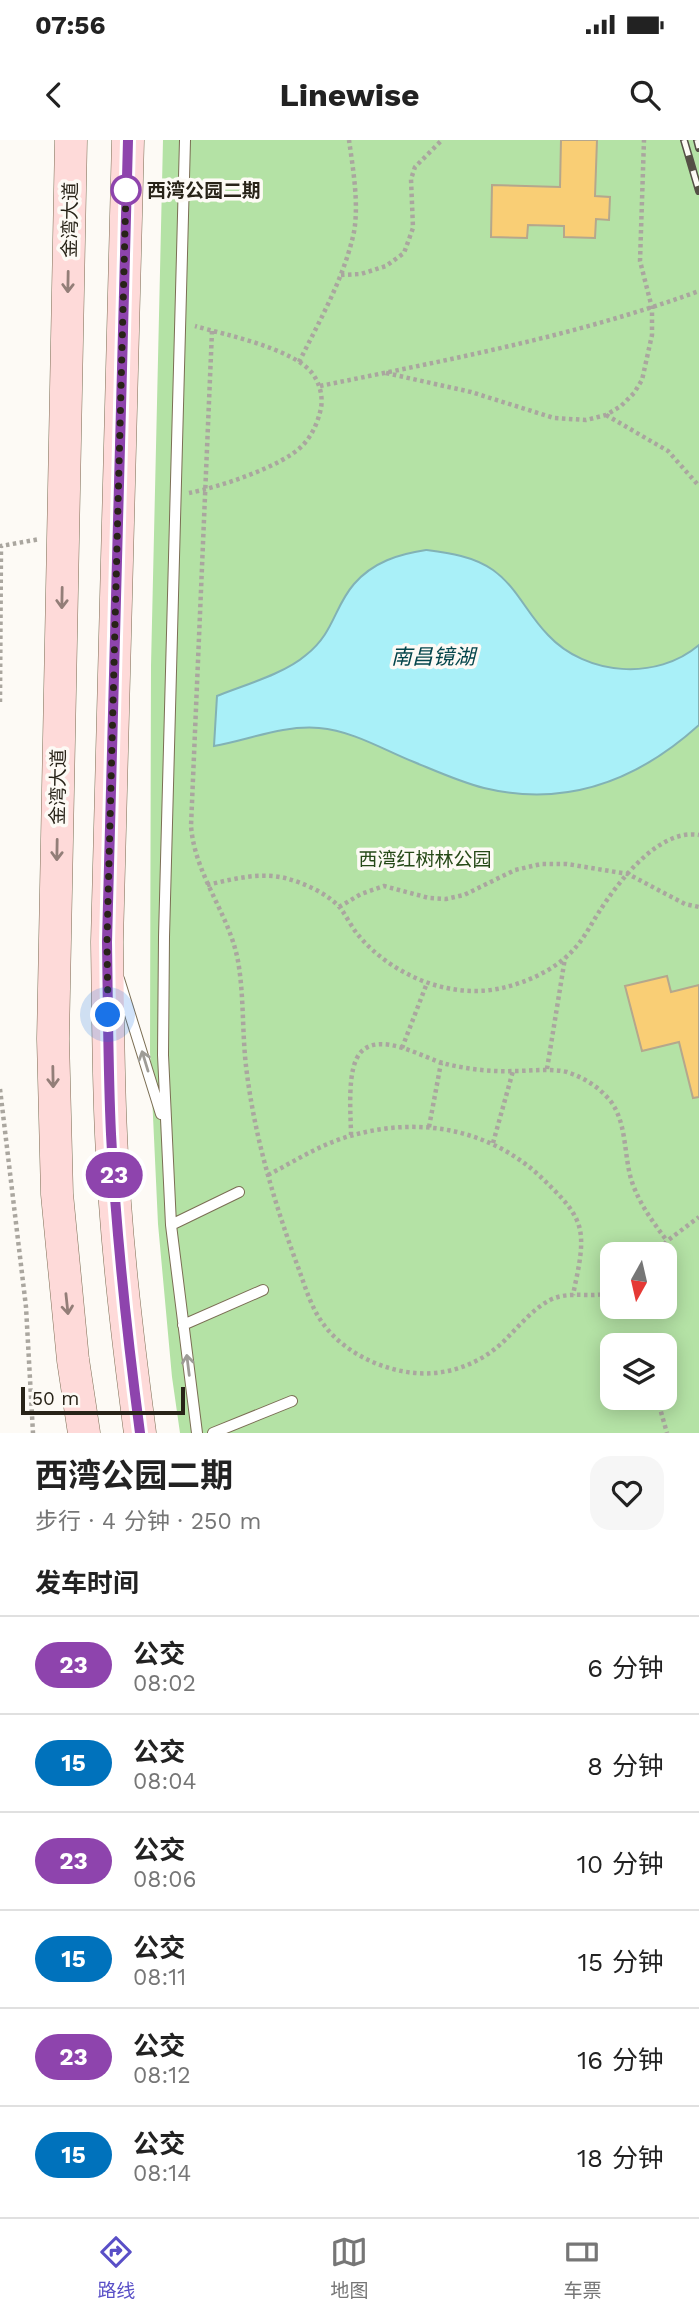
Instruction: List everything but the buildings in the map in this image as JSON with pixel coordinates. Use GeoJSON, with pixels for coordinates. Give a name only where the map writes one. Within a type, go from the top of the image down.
{"type":"FeatureCollection","features":[{"type":"Feature","properties":{"kind":"main road","name":"金湾大道"},"geometry":{"type":"LineString","coordinates":[[71,140],[53,1065],[57,1194],[64,1276],[84,1433]]}},
{"type":"Feature","properties":{"kind":"main road"},"geometry":{"type":"LineString","coordinates":[[128,140],[107,942],[111,1136],[119,1250],[140,1433]]}},
{"type":"Feature","properties":{"kind":"lane"},"geometry":{"type":"LineString","coordinates":[[185,140],[163,1008],[170,1225],[197,1433]]}},
{"type":"Feature","properties":{"kind":"lane"},"geometry":{"type":"LineString","coordinates":[[107,942],[165,1127]]}},
{"type":"Feature","properties":{"kind":"lane"},"geometry":{"type":"LineString","coordinates":[[170,1225],[239,1192]]}},
{"type":"Feature","properties":{"kind":"lane"},"geometry":{"type":"LineString","coordinates":[[183,1325],[264,1290]]}},
{"type":"Feature","properties":{"kind":"lane"},"geometry":{"type":"LineString","coordinates":[[213,1433],[292,1401]]}},
{"type":"Feature","properties":{"kind":"path"},"geometry":{"type":"LineString","coordinates":[[299,362],[341,275],[354,230],[355,180],[349,140]]}},
{"type":"Feature","properties":{"kind":"path"},"geometry":{"type":"LineString","coordinates":[[341,275],[361,274],[386,266],[404,253],[413,228],[411,179],[415,167],[442,140]]}},
{"type":"Feature","properties":{"kind":"path"},"geometry":{"type":"LineString","coordinates":[[386,373],[471,392],[554,418],[586,420],[606,415],[621,406],[642,380],[652,335],[652,309],[640,261],[645,140]]}},
{"type":"Feature","properties":{"kind":"path"},"geometry":{"type":"LineString","coordinates":[[320,386],[505,348],[652,309],[699,291]]}},
{"type":"Feature","properties":{"kind":"path"},"geometry":{"type":"LineString","coordinates":[[176,494],[205,489],[285,458],[302,446],[311,435],[322,402],[320,386],[312,373],[278,350],[180,323]]}},
{"type":"Feature","properties":{"kind":"path"},"geometry":{"type":"LineString","coordinates":[[212,331],[190,818],[192,841],[197,862],[228,925],[236,955],[246,1066],[259,1140],[291,1250],[315,1310],[334,1336],[366,1359],[415,1373],[456,1369],[489,1353],[534,1311],[550,1300],[573,1295],[600,1296]]}},
{"type":"Feature","properties":{"kind":"path"},"geometry":{"type":"LineString","coordinates":[[606,415],[668,451],[699,486]]}},
{"type":"Feature","properties":{"kind":"path"},"geometry":{"type":"LineString","coordinates":[[0,702],[1,546],[33,541]]}},
{"type":"Feature","properties":{"kind":"path"},"geometry":{"type":"LineString","coordinates":[[207,885],[241,877],[286,878],[327,897],[339,907],[358,936],[398,969],[446,988],[473,991],[500,989],[547,971],[565,958],[575,949],[610,895],[628,874],[665,841],[691,834],[699,835]]}},
{"type":"Feature","properties":{"kind":"path"},"geometry":{"type":"LineString","coordinates":[[339,907],[361,894],[384,886],[429,898],[455,897],[515,870],[541,864],[577,865],[628,874],[676,899],[699,907]]}},
{"type":"Feature","properties":{"kind":"path"},"geometry":{"type":"LineString","coordinates":[[547,1069],[565,958]]}},
{"type":"Feature","properties":{"kind":"path"},"geometry":{"type":"LineString","coordinates":[[402,1048],[427,982]]}},
{"type":"Feature","properties":{"kind":"path"},"geometry":{"type":"LineString","coordinates":[[351,1135],[351,1094],[355,1062],[360,1052],[370,1046],[402,1048],[441,1063],[513,1071],[547,1069],[579,1076],[609,1099],[620,1122],[627,1163],[637,1195],[667,1241],[699,1217]]}},
{"type":"Feature","properties":{"kind":"path"},"geometry":{"type":"LineString","coordinates":[[429,1127],[441,1063]]}},
{"type":"Feature","properties":{"kind":"path"},"geometry":{"type":"LineString","coordinates":[[493,1143],[513,1071]]}},
{"type":"Feature","properties":{"kind":"path"},"geometry":{"type":"LineString","coordinates":[[0,1089],[26,1307],[33,1433]]}},
{"type":"Feature","properties":{"kind":"path"},"geometry":{"type":"LineString","coordinates":[[268,1175],[324,1145],[351,1135],[380,1130],[429,1127],[464,1132],[493,1143],[514,1155],[539,1175],[576,1217],[580,1238],[573,1295]]}},
{"type":"Feature","properties":{"kind":"path"},"geometry":{"type":"LineString","coordinates":[[660,1410],[667,1433]]}},
{"type":"Feature","properties":{"kind":"green space","name":"西湾红树林公园"},"geometry":{"type":"Polygon","coordinates":[[[163,140],[699,140],[699,1433],[180,1433],[158,1224],[150,1052],[151,666],[163,140]]]}},
{"type":"Feature","properties":{"kind":"water","name":"南昌镜湖"},"geometry":{"type":"Polygon","coordinates":[[[426,550],[469,558],[493,570],[509,584],[548,635],[564,649],[601,666],[622,669],[663,664],[682,657],[699,645],[699,725],[675,745],[626,775],[572,792],[544,794],[515,793],[475,786],[356,737],[319,728],[292,729],[214,746],[217,696],[297,662],[322,638],[347,593],[361,576],[387,560],[426,550]]]}},
{"type":"Feature","properties":{"kind":"railway"},"geometry":{"type":"LineString","coordinates":[[684,140],[699,191]]}},
{"type":"Feature","properties":{"kind":"railway"},"geometry":{"type":"LineString","coordinates":[[697,140],[699,148]]}},
{"type":"Feature","properties":{"kind":"bus line","name":"23"},"geometry":{"type":"LineString","coordinates":[[128,140],[107,942],[111,1136],[119,1250],[140,1433]]}},
{"type":"Feature","properties":{"kind":"place","name":"西湾公园二期"},"geometry":{"type":"Point","coordinates":[126,190]}},
{"type":"Feature","properties":{"kind":"route"},"geometry":{"type":"LineString","coordinates":[[108,1015],[107,942],[126,190]]}}]}
